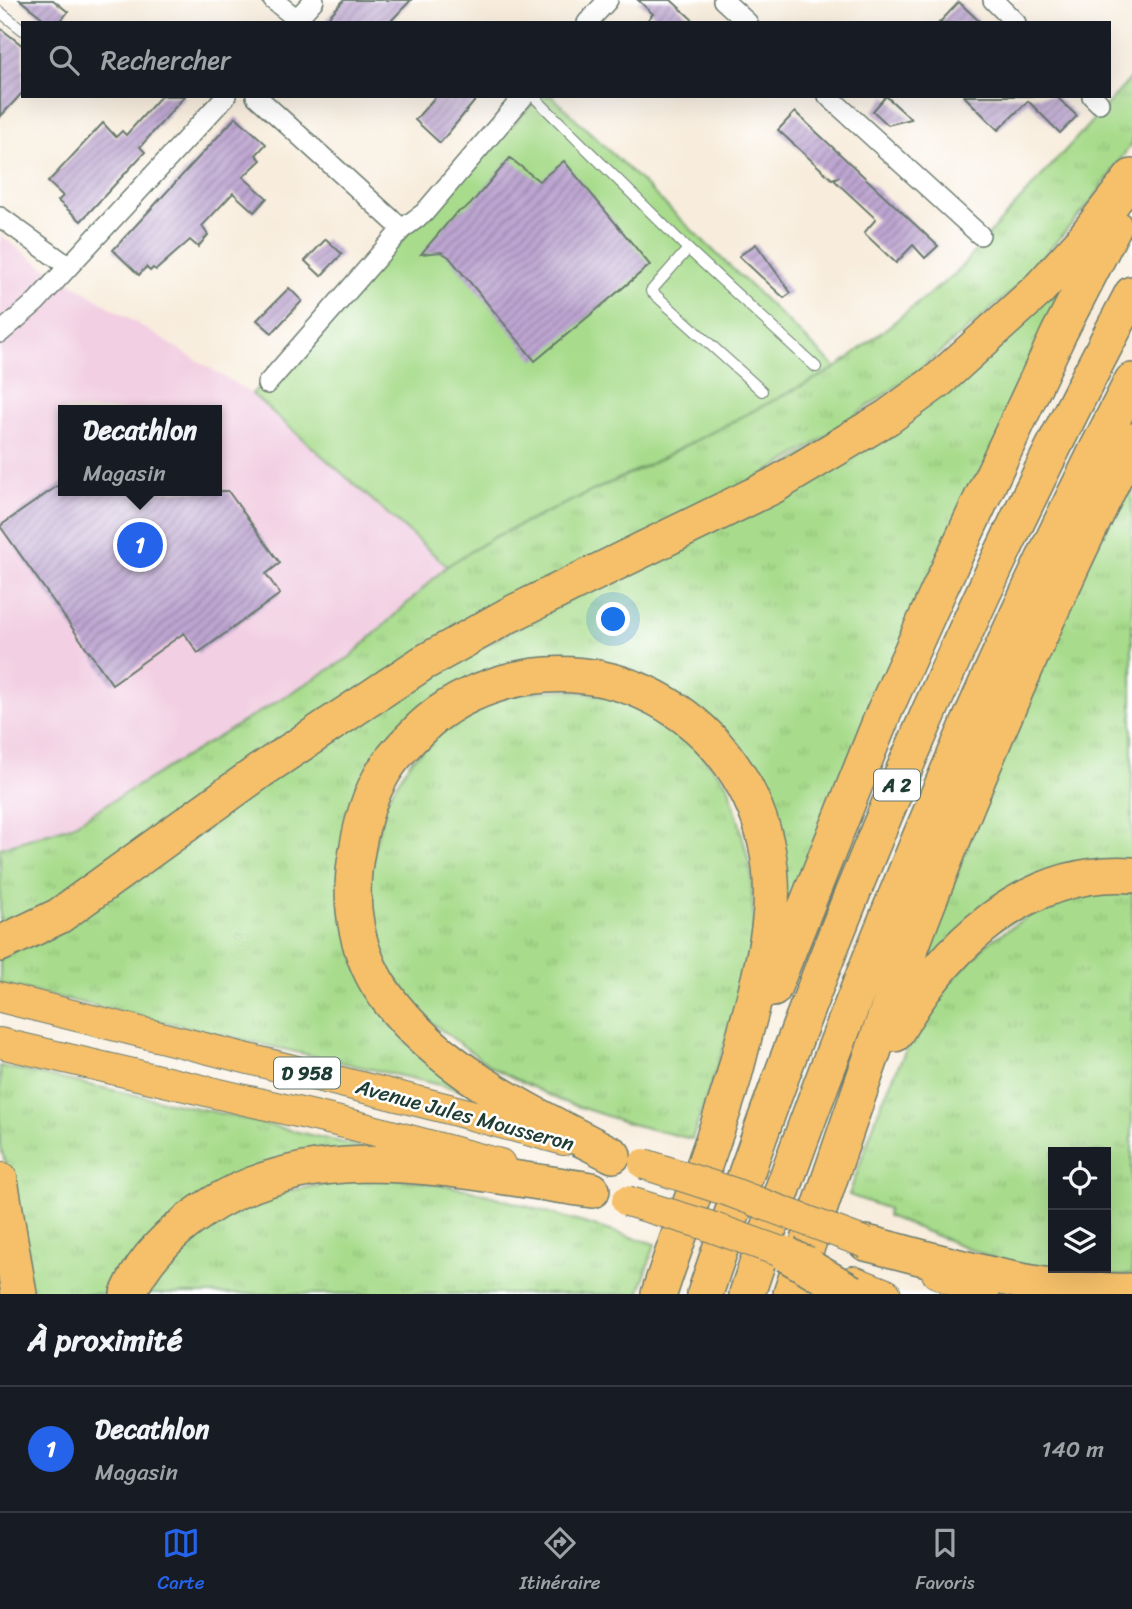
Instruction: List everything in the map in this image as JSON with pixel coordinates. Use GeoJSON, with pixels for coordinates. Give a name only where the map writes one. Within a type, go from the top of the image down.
{"type":"FeatureCollection","features":[{"type":"Feature","properties":{"kind":"highway"},"geometry":{"type":"LineString","coordinates":[[0,944],[26,934],[59,916],[260,771],[423,663],[520,610],[762,492],[821,459],[925,392],[1038,290],[1080,244],[1132,177]]}},
{"type":"Feature","properties":{"kind":"highway"},"geometry":{"type":"LineString","coordinates":[[659,1294],[732,1082],[777,979],[884,712],[1063,324],[1132,196]]}},
{"type":"Feature","properties":{"kind":"highway","name":"A 2"},"geometry":{"type":"LineString","coordinates":[[705,1294],[771,1103],[896,786],[994,567],[1075,402],[1132,294]]}},
{"type":"Feature","properties":{"kind":"highway","name":"A 2"},"geometry":{"type":"LineString","coordinates":[[747,1294],[829,1064],[932,808],[1020,608],[1132,380]]}},
{"type":"Feature","properties":{"kind":"highway"},"geometry":{"type":"LineString","coordinates":[[791,1294],[899,979],[968,806],[1050,614],[1132,441]]}},
{"type":"Feature","properties":{"kind":"highway"},"geometry":{"type":"LineString","coordinates":[[629,1160],[501,1096],[434,1046],[403,1017],[384,994],[368,967],[355,924],[353,881],[358,841],[379,780],[399,751],[426,723],[458,700],[493,685],[531,676],[571,675],[607,680],[641,691],[671,706],[701,728],[727,756],[745,785],[760,821],[769,858],[772,892],[764,955],[732,1082]]}},
{"type":"Feature","properties":{"kind":"highway"},"geometry":{"type":"LineString","coordinates":[[852,1118],[912,1004],[942,965],[974,934],[1014,905],[1047,887],[1097,875],[1132,875]]}},
{"type":"Feature","properties":{"kind":"highway"},"geometry":{"type":"LineString","coordinates":[[128,1294],[153,1255],[192,1217],[240,1189],[294,1172],[354,1164],[418,1166],[592,1190]]}},
{"type":"Feature","properties":{"kind":"highway"},"geometry":{"type":"LineString","coordinates":[[0,1180],[19,1294]]}},
{"type":"Feature","properties":{"kind":"highway"},"geometry":{"type":"LineString","coordinates":[[866,1243],[1038,1285],[1082,1291],[1132,1291]]}},
{"type":"Feature","properties":{"kind":"highway"},"geometry":{"type":"LineString","coordinates":[[786,1254],[853,1289]]}},
{"type":"Feature","properties":{"kind":"main road","name":"Avenue Jules Mousseron"},"geometry":{"type":"LineString","coordinates":[[0,997],[460,1111],[629,1160]]}},
{"type":"Feature","properties":{"kind":"main road","name":"Avenue Jules Mousseron"},"geometry":{"type":"LineString","coordinates":[[0,1043],[386,1133],[592,1190],[703,1224],[786,1254]]}},
{"type":"Feature","properties":{"kind":"main road","name":"D 958"},"geometry":{"type":"LineString","coordinates":[[629,1160],[731,1192],[866,1243],[984,1294]]}},
{"type":"Feature","properties":{"kind":"main road"},"geometry":{"type":"LineString","coordinates":[[853,1289],[886,1294]]}},
{"type":"Feature","properties":{"kind":"street"},"geometry":{"type":"LineString","coordinates":[[273,0],[295,21],[314,0]]}},
{"type":"Feature","properties":{"kind":"street"},"geometry":{"type":"LineString","coordinates":[[589,21],[608,0]]}},
{"type":"Feature","properties":{"kind":"street"},"geometry":{"type":"LineString","coordinates":[[723,0],[746,21]]}},
{"type":"Feature","properties":{"kind":"street"},"geometry":{"type":"LineString","coordinates":[[993,0],[1014,21]]}},
{"type":"Feature","properties":{"kind":"street"},"geometry":{"type":"LineString","coordinates":[[0,332],[36,302],[224,98]]}},
{"type":"Feature","properties":{"kind":"street"},"geometry":{"type":"LineString","coordinates":[[258,98],[402,229]]}},
{"type":"Feature","properties":{"kind":"street"},"geometry":{"type":"LineString","coordinates":[[267,384],[402,229],[424,213],[522,98]]}},
{"type":"Feature","properties":{"kind":"street"},"geometry":{"type":"LineString","coordinates":[[830,98],[980,235]]}},
{"type":"Feature","properties":{"kind":"street"},"geometry":{"type":"LineString","coordinates":[[0,216],[68,266]]}},
{"type":"Feature","properties":{"kind":"lane"},"geometry":{"type":"LineString","coordinates":[[0,12],[21,28]]}},
{"type":"Feature","properties":{"kind":"lane"},"geometry":{"type":"LineString","coordinates":[[535,98],[688,249],[816,367]]}},
{"type":"Feature","properties":{"kind":"lane"},"geometry":{"type":"LineString","coordinates":[[688,249],[650,290],[762,391]]}},
{"type":"Feature","properties":{"kind":"shaded area"},"geometry":{"type":"Polygon","coordinates":[[[0,235],[40,264],[252,394],[447,566],[350,657],[71,826],[0,848],[0,235]]]}},
{"type":"Feature","properties":{"kind":"green space"},"geometry":{"type":"Polygon","coordinates":[[[1132,77],[1132,143],[1091,202],[1015,289],[917,372],[814,444],[41,912],[0,929],[0,848],[71,826],[350,657],[447,566],[492,538],[652,463],[836,368],[956,273],[1132,77]]]}},
{"type":"Feature","properties":{"kind":"green space"},"geometry":{"type":"Polygon","coordinates":[[[538,98],[554,98],[836,368],[652,463],[492,538],[447,566],[252,394],[538,98]]]}},
{"type":"Feature","properties":{"kind":"green space"},"geometry":{"type":"Polygon","coordinates":[[[1058,286],[1066,288],[790,910],[781,909],[772,809],[598,666],[419,713],[340,892],[466,1091],[0,984],[0,954],[351,718],[645,559],[1058,286]]]}},
{"type":"Feature","properties":{"kind":"green space"},"geometry":{"type":"Polygon","coordinates":[[[1132,465],[1132,866],[1106,866],[916,978],[1017,720],[1132,465]]]}},
{"type":"Feature","properties":{"kind":"green space"},"geometry":{"type":"Polygon","coordinates":[[[565,689],[631,701],[678,726],[728,785],[739,822],[751,871],[754,934],[740,994],[692,1139],[631,1124],[561,1101],[493,1068],[428,1020],[383,962],[367,912],[369,870],[386,800],[410,762],[447,726],[481,707],[511,694],[565,689]]]}},
{"type":"Feature","properties":{"kind":"green space"},"geometry":{"type":"Polygon","coordinates":[[[1132,892],[1132,1274],[1120,1276],[1083,1273],[1111,1273],[1111,1147],[1048,1147],[1048,1270],[990,1257],[887,1216],[888,1209],[849,1195],[881,1104],[904,1054],[938,995],[986,944],[1042,907],[1089,893],[1132,892]]]}},
{"type":"Feature","properties":{"kind":"green space"},"geometry":{"type":"Polygon","coordinates":[[[0,1066],[206,1110],[382,1152],[235,1182],[119,1294],[29,1294],[13,1190],[0,1145],[0,1066]]]}},
{"type":"Feature","properties":{"kind":"green space"},"geometry":{"type":"Polygon","coordinates":[[[397,1178],[471,1190],[655,1244],[639,1294],[147,1294],[168,1262],[209,1228],[271,1194],[348,1180],[397,1178]]]}},
{"type":"Feature","properties":{"kind":"building"},"geometry":{"type":"Polygon","coordinates":[[[20,0],[53,0],[68,12],[61,21],[46,21],[20,0]]]}},
{"type":"Feature","properties":{"kind":"building"},"geometry":{"type":"Polygon","coordinates":[[[344,0],[411,0],[391,21],[325,21],[344,0]]]}},
{"type":"Feature","properties":{"kind":"building"},"geometry":{"type":"Polygon","coordinates":[[[638,0],[671,0],[694,21],[647,21],[653,14],[638,0]]]}},
{"type":"Feature","properties":{"kind":"building"},"geometry":{"type":"Polygon","coordinates":[[[959,2],[979,21],[941,21],[959,2]]]}},
{"type":"Feature","properties":{"kind":"building"},"geometry":{"type":"Polygon","coordinates":[[[0,28],[21,44],[21,94],[0,117],[0,28]]]}},
{"type":"Feature","properties":{"kind":"building"},"geometry":{"type":"Polygon","coordinates":[[[159,98],[183,98],[140,147],[145,152],[81,221],[58,201],[63,196],[48,182],[103,123],[116,137],[122,131],[126,135],[159,98]]]}},
{"type":"Feature","properties":{"kind":"building"},"geometry":{"type":"Polygon","coordinates":[[[434,98],[477,98],[440,143],[415,120],[434,98]]]}},
{"type":"Feature","properties":{"kind":"building"},"geometry":{"type":"Polygon","coordinates":[[[884,98],[888,98],[911,119],[888,125],[873,111],[884,98]]]}},
{"type":"Feature","properties":{"kind":"building"},"geometry":{"type":"Polygon","coordinates":[[[966,98],[1058,98],[1077,116],[1060,133],[1028,101],[998,130],[966,98]]]}},
{"type":"Feature","properties":{"kind":"building"},"geometry":{"type":"Polygon","coordinates":[[[795,112],[938,246],[925,258],[913,245],[896,263],[864,233],[876,219],[835,181],[838,177],[832,179],[778,130],[795,112]]]}},
{"type":"Feature","properties":{"kind":"building"},"geometry":{"type":"Polygon","coordinates":[[[236,117],[266,144],[256,155],[261,160],[243,177],[267,198],[254,212],[233,193],[202,226],[208,235],[198,247],[190,240],[156,270],[153,268],[150,271],[146,267],[139,275],[113,250],[236,117]]]}},
{"type":"Feature","properties":{"kind":"building"},"geometry":{"type":"Polygon","coordinates":[[[510,158],[539,181],[564,161],[650,265],[535,361],[449,257],[441,252],[421,254],[455,214],[470,205],[510,158]]]}},
{"type":"Feature","properties":{"kind":"building"},"geometry":{"type":"Polygon","coordinates":[[[326,239],[342,254],[321,276],[305,261],[326,239]]]}},
{"type":"Feature","properties":{"kind":"building"},"geometry":{"type":"Polygon","coordinates":[[[756,244],[791,293],[784,298],[739,256],[756,244]]]}},
{"type":"Feature","properties":{"kind":"building"},"geometry":{"type":"Polygon","coordinates":[[[289,288],[302,301],[272,333],[257,320],[289,288]]]}},
{"type":"Feature","properties":{"kind":"building"},"geometry":{"type":"Polygon","coordinates":[[[58,485],[58,496],[222,496],[222,491],[228,491],[280,563],[266,574],[280,594],[198,653],[184,633],[112,684],[0,526],[58,485]]]}},
{"type":"Feature","properties":{"kind":"place","name":"Decathlon"},"geometry":{"type":"Point","coordinates":[140,545]}}]}
